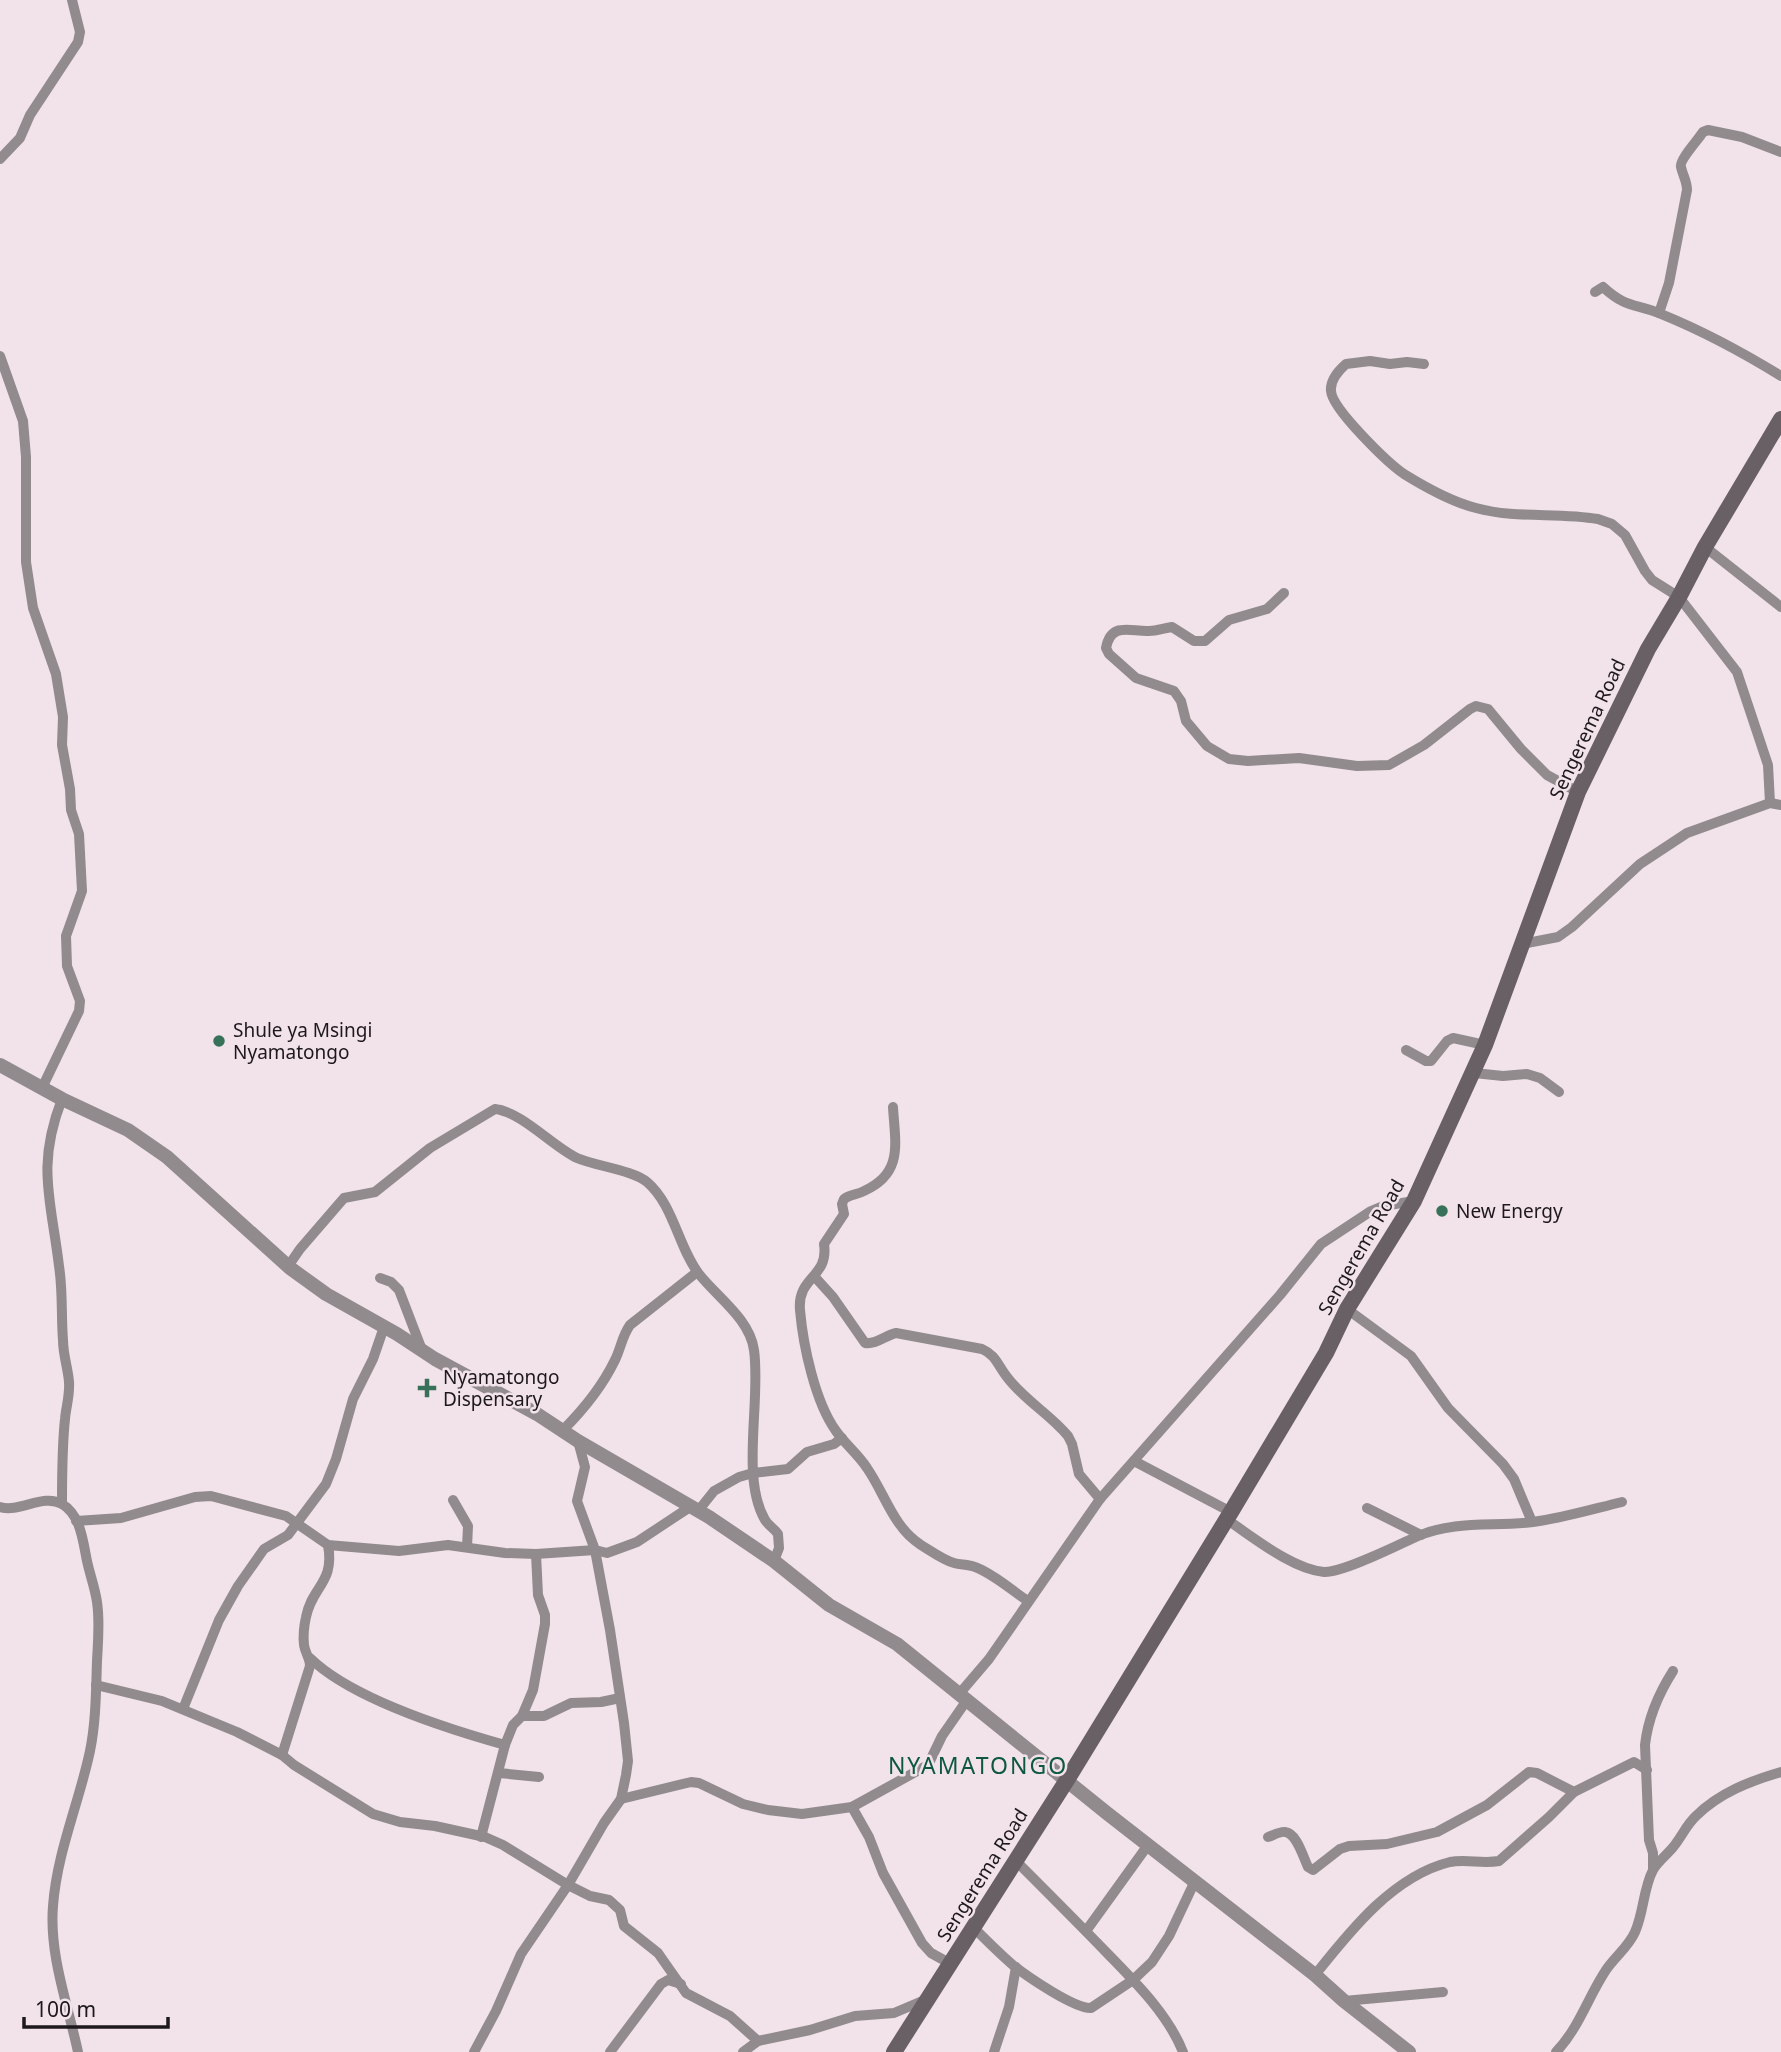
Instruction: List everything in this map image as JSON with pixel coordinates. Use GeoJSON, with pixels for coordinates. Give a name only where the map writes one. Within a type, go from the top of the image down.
{"type":"FeatureCollection","features":[{"type":"Feature","properties":{"kind":"main road","name":"Sengerema Road"},"geometry":{"type":"LineString","coordinates":[[894,2052],[1067,1780],[1326,1353],[1347,1309],[1414,1201],[1474,1073],[1578,792],[1647,649],[1781,419]]}},
{"type":"Feature","properties":{"kind":"street"},"geometry":{"type":"LineString","coordinates":[[0,159],[20,138],[30,115],[78,42],[80,32],[72,0]]}},
{"type":"Feature","properties":{"kind":"street"},"geometry":{"type":"LineString","coordinates":[[1659,313],[1670,284],[1687,190],[1686,177],[1680,166],[1683,158],[1703,132],[1708,130],[1742,137],[1781,152]]}},
{"type":"Feature","properties":{"kind":"street"},"geometry":{"type":"LineString","coordinates":[[1595,292],[1603,287],[1627,305],[1659,313],[1736,348],[1781,376]]}},
{"type":"Feature","properties":{"kind":"street"},"geometry":{"type":"LineString","coordinates":[[0,356],[23,421],[26,457],[26,562],[33,608],[58,684],[63,717],[62,745],[71,789],[71,810],[79,834],[82,878],[80,896],[66,936],[68,966],[80,1001],[79,1010],[42,1088]]}},
{"type":"Feature","properties":{"kind":"street"},"geometry":{"type":"LineString","coordinates":[[1424,364],[1390,364],[1370,360],[1346,364],[1333,380],[1332,398],[1352,425],[1402,472],[1451,500],[1486,510],[1524,515],[1583,516],[1612,524],[1625,535],[1645,571],[1653,580],[1679,597],[1729,659],[1742,682],[1768,765],[1775,804],[1687,833],[1640,864],[1558,937],[1522,944]]}},
{"type":"Feature","properties":{"kind":"street"},"geometry":{"type":"LineString","coordinates":[[1704,547],[1781,607]]}},
{"type":"Feature","properties":{"kind":"street"},"geometry":{"type":"LineString","coordinates":[[1284,593],[1267,609],[1228,620],[1205,641],[1194,641],[1172,627],[1147,631],[1125,628],[1109,639],[1106,648],[1109,654],[1136,678],[1174,691],[1181,701],[1186,720],[1207,747],[1229,759],[1248,761],[1299,758],[1357,766],[1389,765],[1424,745],[1470,709],[1482,707],[1488,709],[1547,775],[1578,792]]}},
{"type":"Feature","properties":{"kind":"street"},"geometry":{"type":"LineString","coordinates":[[1406,1050],[1426,1061],[1435,1058],[1447,1041],[1453,1038],[1485,1045]]}},
{"type":"Feature","properties":{"kind":"street"},"geometry":{"type":"LineString","coordinates":[[0,1065],[62,1099],[128,1130],[167,1157],[290,1268],[326,1294],[424,1353],[638,1474],[774,1561],[829,1605],[897,1644],[1409,2052]]}},
{"type":"Feature","properties":{"kind":"street"},"geometry":{"type":"LineString","coordinates":[[1474,1073],[1503,1076],[1527,1074],[1540,1078],[1559,1092]]}},
{"type":"Feature","properties":{"kind":"street"},"geometry":{"type":"LineString","coordinates":[[62,1099],[54,1121],[46,1169],[48,1199],[61,1278],[63,1344],[70,1392],[64,1428],[62,1504]]}},
{"type":"Feature","properties":{"kind":"street"},"geometry":{"type":"LineString","coordinates":[[893,1107],[895,1153],[892,1170],[863,1192],[844,1199],[844,1214],[824,1244],[825,1259],[802,1289],[800,1309],[814,1387],[832,1424],[868,1468],[897,1521],[920,1545],[954,1563],[986,1572],[1028,1601]]}},
{"type":"Feature","properties":{"kind":"street"},"geometry":{"type":"LineString","coordinates":[[290,1268],[300,1249],[344,1198],[375,1192],[430,1148],[497,1108],[535,1129],[575,1157],[646,1181],[667,1209],[697,1272],[751,1335],[756,1376],[754,1491],[763,1517],[779,1534],[779,1548],[774,1561]]}},
{"type":"Feature","properties":{"kind":"street"},"geometry":{"type":"LineString","coordinates":[[621,1799],[691,1782],[699,1783],[743,1804],[802,1814],[852,1807],[928,1765],[964,1697],[1100,1499],[1280,1295],[1321,1244],[1371,1211],[1383,1206],[1414,1201]]}},
{"type":"Feature","properties":{"kind":"street"},"geometry":{"type":"LineString","coordinates":[[563,1430],[597,1392],[617,1358],[624,1334],[630,1325],[697,1272]]}},
{"type":"Feature","properties":{"kind":"street"},"geometry":{"type":"LineString","coordinates":[[814,1276],[865,1343],[875,1343],[896,1333],[989,1352],[1019,1391],[1068,1436],[1079,1474],[1100,1499]]}},
{"type":"Feature","properties":{"kind":"street"},"geometry":{"type":"LineString","coordinates":[[380,1278],[391,1282],[399,1290],[424,1353]]}},
{"type":"Feature","properties":{"kind":"street"},"geometry":{"type":"LineString","coordinates":[[1347,1309],[1411,1356],[1448,1408],[1503,1464],[1514,1479],[1532,1522]]}},
{"type":"Feature","properties":{"kind":"street"},"geometry":{"type":"LineString","coordinates":[[183,1709],[219,1620],[238,1586],[264,1549],[287,1537],[319,1496],[330,1476],[353,1399],[373,1359],[384,1327]]}},
{"type":"Feature","properties":{"kind":"street"},"geometry":{"type":"LineString","coordinates":[[76,1521],[121,1518],[195,1497],[211,1496],[286,1516],[328,1545],[399,1551],[448,1545],[495,1552],[536,1554],[595,1550],[607,1553],[637,1542],[694,1509],[714,1491],[739,1477],[788,1469],[807,1452],[835,1444],[842,1438]]}},
{"type":"Feature","properties":{"kind":"street"},"geometry":{"type":"LineString","coordinates":[[474,2052],[496,2011],[521,1954],[621,1799],[628,1761],[595,1550],[577,1501],[585,1467],[578,1441]]}},
{"type":"Feature","properties":{"kind":"street"},"geometry":{"type":"LineString","coordinates":[[1133,1461],[1228,1516],[1294,1562],[1309,1569],[1328,1572],[1370,1558],[1421,1535],[1465,1525],[1532,1522],[1622,1502]]}},
{"type":"Feature","properties":{"kind":"street"},"geometry":{"type":"LineString","coordinates":[[453,1500],[468,1526],[467,1547]]}},
{"type":"Feature","properties":{"kind":"street"},"geometry":{"type":"LineString","coordinates":[[0,1507],[13,1509],[37,1502],[53,1501],[62,1504],[76,1521],[82,1536],[97,1602],[96,1685],[90,1750],[63,1842],[53,1905],[58,1968],[78,2052]]}},
{"type":"Feature","properties":{"kind":"street"},"geometry":{"type":"LineString","coordinates":[[1367,1508],[1421,1535]]}},
{"type":"Feature","properties":{"kind":"street"},"geometry":{"type":"LineString","coordinates":[[328,1545],[328,1573],[306,1614],[304,1644],[310,1658],[332,1677],[394,1707],[505,1745]]}},
{"type":"Feature","properties":{"kind":"street"},"geometry":{"type":"LineString","coordinates":[[481,1836],[505,1745],[533,1690],[545,1624],[545,1615],[538,1595],[536,1554]]}},
{"type":"Feature","properties":{"kind":"street"},"geometry":{"type":"LineString","coordinates":[[282,1755],[310,1658]]}},
{"type":"Feature","properties":{"kind":"street"},"geometry":{"type":"LineString","coordinates":[[1556,2052],[1581,2019],[1605,1971],[1634,1936],[1641,1919],[1653,1870],[1644,1745],[1646,1729],[1664,1685],[1673,1671]]}},
{"type":"Feature","properties":{"kind":"street"},"geometry":{"type":"LineString","coordinates":[[96,1685],[145,1695],[183,1709],[282,1755],[373,1814],[400,1822],[481,1836],[503,1845],[568,1885],[590,1896],[614,1903],[620,1910],[624,1926],[659,1953],[686,1993],[730,2016],[758,2041]]}},
{"type":"Feature","properties":{"kind":"street"},"geometry":{"type":"LineString","coordinates":[[522,1716],[544,1716],[571,1703],[620,1698]]}},
{"type":"Feature","properties":{"kind":"street"},"geometry":{"type":"LineString","coordinates":[[1315,1975],[1366,1915],[1417,1874],[1461,1860],[1499,1861],[1574,1792],[1634,1762],[1647,1770]]}},
{"type":"Feature","properties":{"kind":"street"},"geometry":{"type":"LineString","coordinates":[[1268,1838],[1283,1831],[1289,1833],[1308,1867],[1313,1870],[1332,1854],[1349,1846],[1388,1844],[1437,1832],[1487,1805],[1529,1772],[1537,1773],[1574,1792]]}},
{"type":"Feature","properties":{"kind":"street"},"geometry":{"type":"LineString","coordinates":[[1653,1870],[1694,1817],[1710,1803],[1744,1784],[1781,1772]]}},
{"type":"Feature","properties":{"kind":"street"},"geometry":{"type":"LineString","coordinates":[[499,1773],[539,1777]]}},
{"type":"Feature","properties":{"kind":"street"},"geometry":{"type":"LineString","coordinates":[[852,1807],[869,1837],[883,1873],[922,1943],[931,1953],[951,1964]]}},
{"type":"Feature","properties":{"kind":"street"},"geometry":{"type":"LineString","coordinates":[[1086,1931],[1148,1845]]}},
{"type":"Feature","properties":{"kind":"street"},"geometry":{"type":"LineString","coordinates":[[1015,1860],[1133,1980],[1163,2017],[1183,2052]]}},
{"type":"Feature","properties":{"kind":"street"},"geometry":{"type":"LineString","coordinates":[[974,1928],[1016,1967],[1085,2008],[1097,2006],[1143,1973],[1161,1951],[1195,1881]]}},
{"type":"Feature","properties":{"kind":"street"},"geometry":{"type":"LineString","coordinates":[[994,2052],[1009,2007],[1016,1967]]}},
{"type":"Feature","properties":{"kind":"street"},"geometry":{"type":"LineString","coordinates":[[610,2052],[661,1984],[668,1980],[681,1984]]}},
{"type":"Feature","properties":{"kind":"street"},"geometry":{"type":"LineString","coordinates":[[1344,2001],[1443,1992]]}},
{"type":"Feature","properties":{"kind":"street"},"geometry":{"type":"LineString","coordinates":[[743,2052],[758,2041],[810,2030],[855,2016],[894,2013],[927,1999]]}},
{"type":"Feature","properties":{"kind":"place","name":"Shule ya Msingi Nyamatongo"},"geometry":{"type":"Point","coordinates":[219,1041]}},
{"type":"Feature","properties":{"kind":"place","name":"New Energy"},"geometry":{"type":"Point","coordinates":[1442,1211]}},
{"type":"Feature","properties":{"kind":"place","name":"Nyamatongo Dispensary"},"geometry":{"type":"Point","coordinates":[427,1388]}},
{"type":"Feature","properties":{"kind":"district","name":"NYAMATONGO"},"geometry":{"type":"Point","coordinates":[978,1765]}}]}
